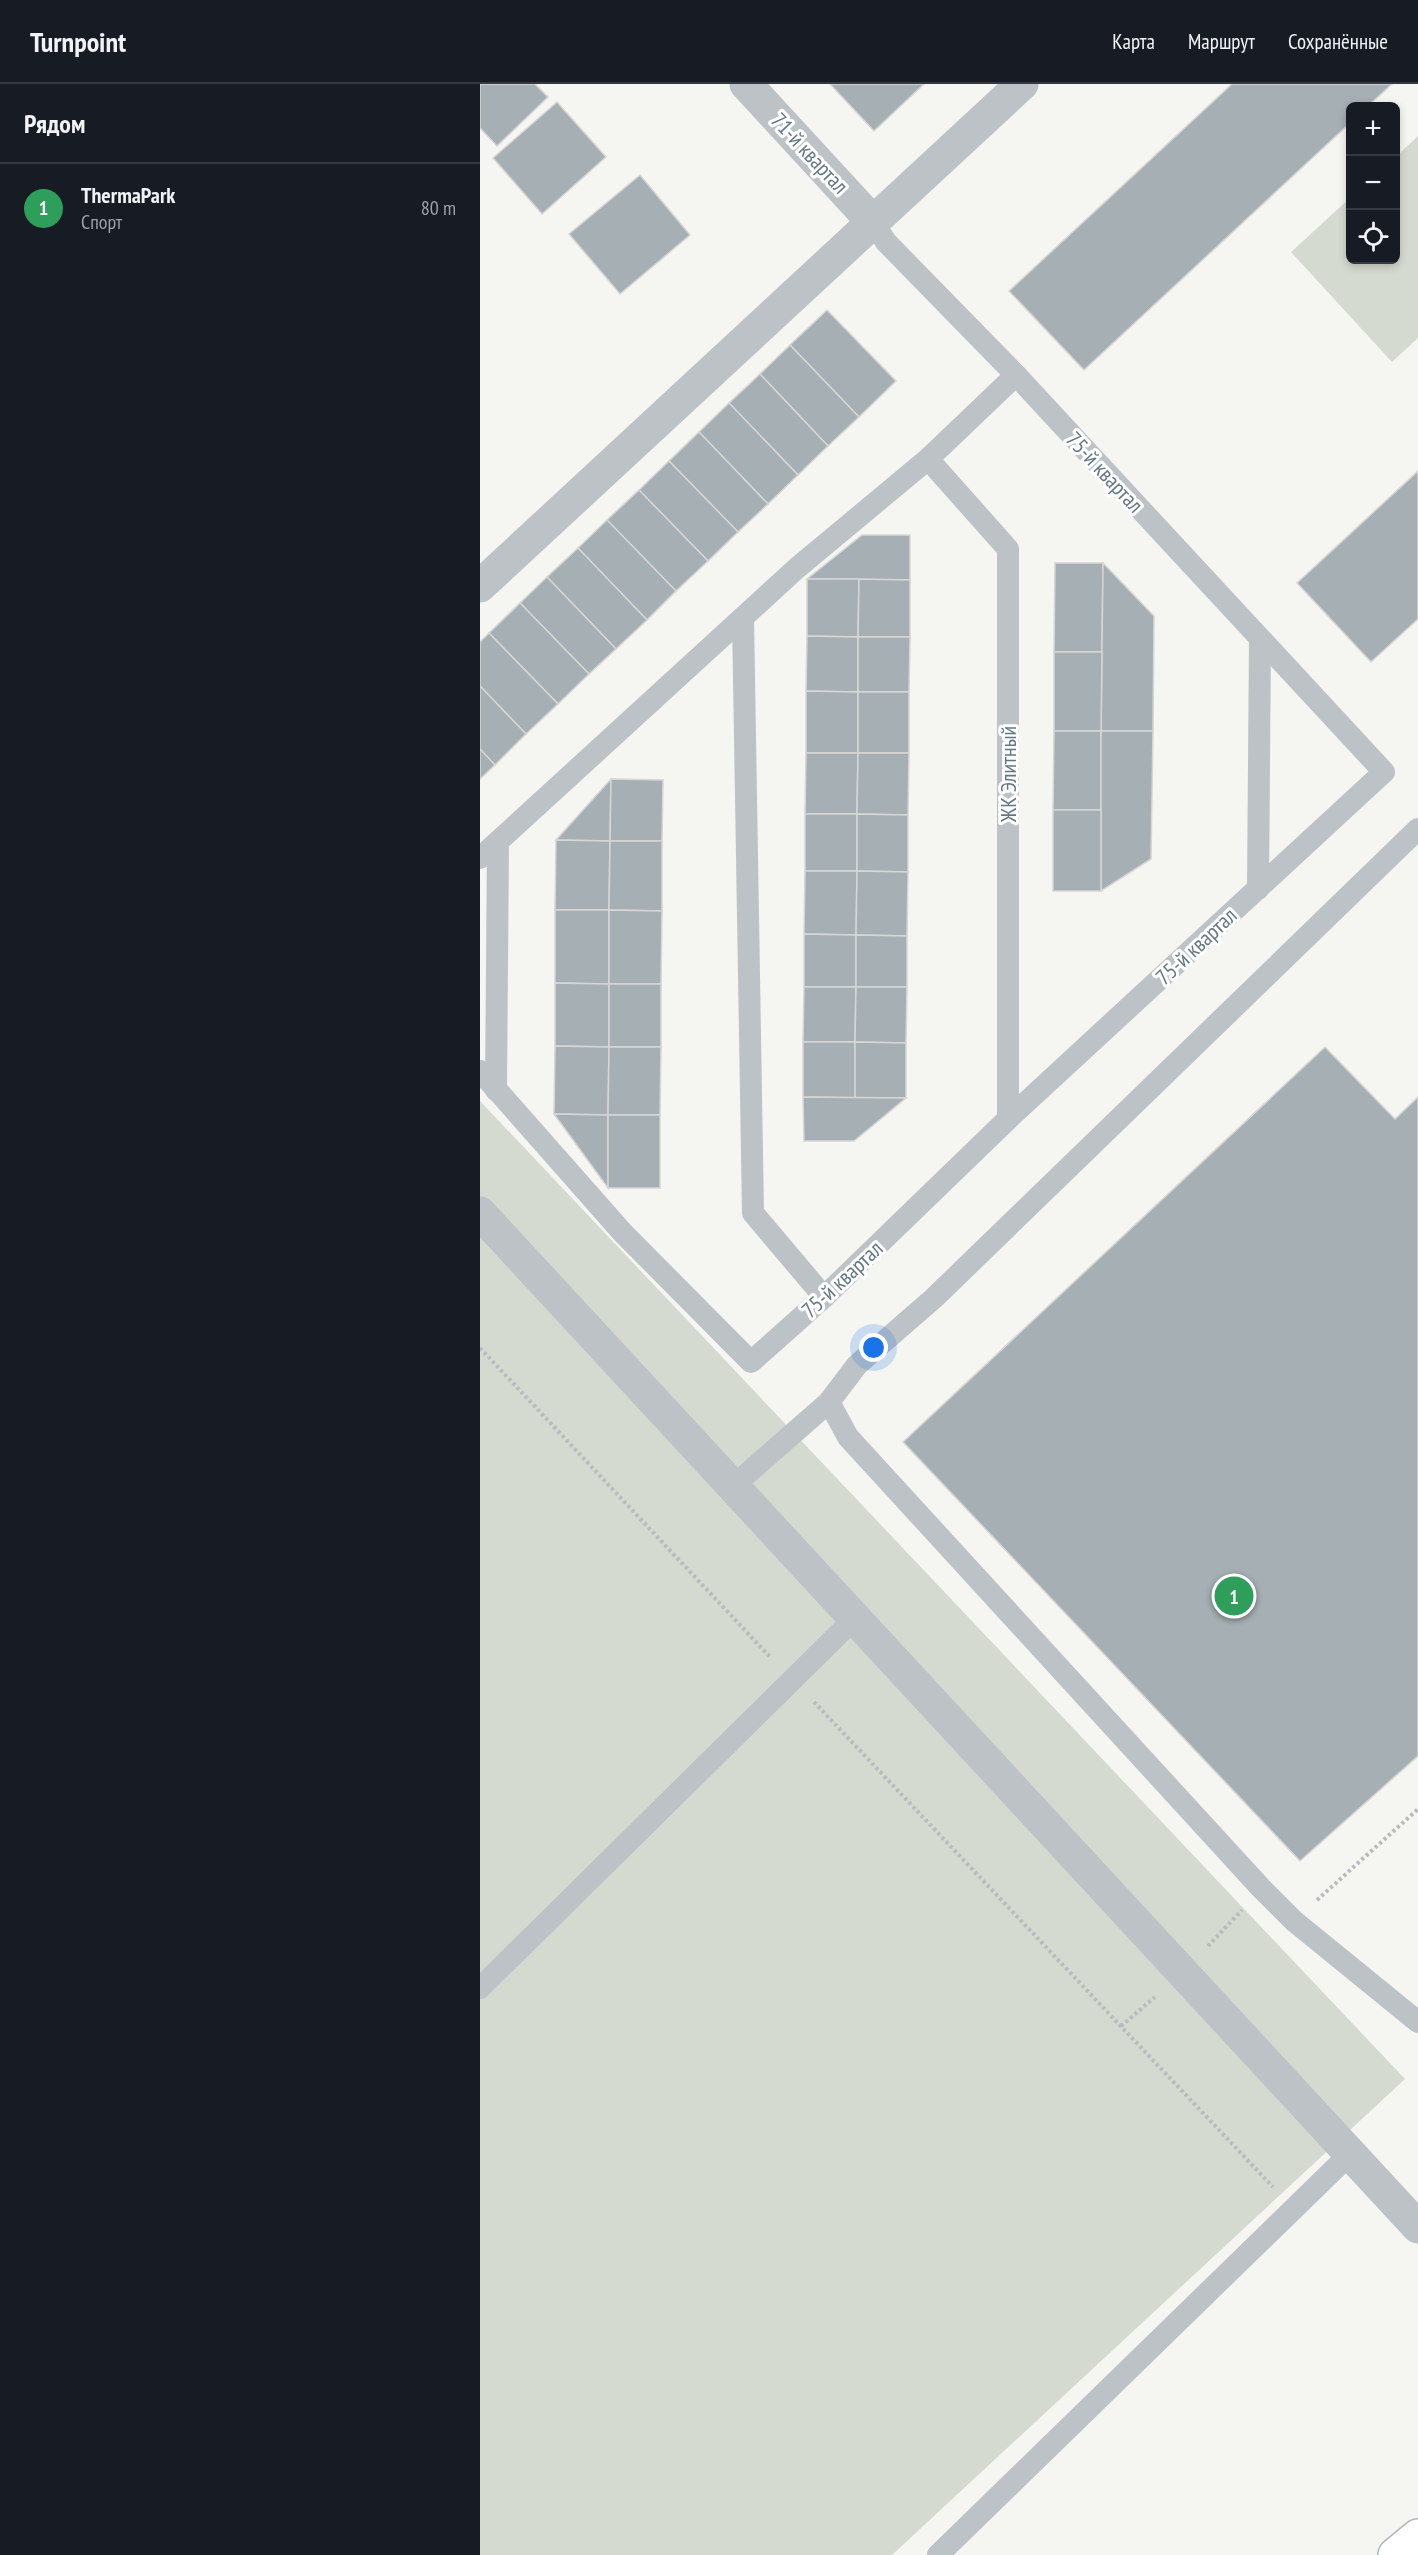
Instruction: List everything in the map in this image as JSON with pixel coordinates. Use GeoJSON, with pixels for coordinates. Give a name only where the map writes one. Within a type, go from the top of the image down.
{"type":"FeatureCollection","features":[{"type":"Feature","properties":{"kind":"street","name":"71-й квартал"},"geometry":{"type":"LineString","coordinates":[[746,84],[873,222]]}},
{"type":"Feature","properties":{"kind":"street"},"geometry":{"type":"LineString","coordinates":[[480,586],[1022,84]]}},
{"type":"Feature","properties":{"kind":"street"},"geometry":{"type":"LineString","coordinates":[[480,1213],[854,1619],[1352,2152],[1418,2227]]}},
{"type":"Feature","properties":{"kind":"street"},"geometry":{"type":"LineString","coordinates":[[1395,2555],[1418,2536]]}},
{"type":"Feature","properties":{"kind":"lane","name":"75-й квартал"},"geometry":{"type":"LineString","coordinates":[[480,1071],[623,1233],[751,1362],[824,1297],[1008,1119],[1384,772],[1016,375],[886,242],[873,222]]}},
{"type":"Feature","properties":{"kind":"lane"},"geometry":{"type":"LineString","coordinates":[[480,858],[797,568],[928,459],[1016,375]]}},
{"type":"Feature","properties":{"kind":"lane","name":"ЖК Элитный"},"geometry":{"type":"LineString","coordinates":[[928,459],[1008,549],[1008,1119]]}},
{"type":"Feature","properties":{"kind":"lane"},"geometry":{"type":"LineString","coordinates":[[743,618],[753,1213],[824,1297]]}},
{"type":"Feature","properties":{"kind":"lane"},"geometry":{"type":"LineString","coordinates":[[1258,889],[1260,639]]}},
{"type":"Feature","properties":{"kind":"lane"},"geometry":{"type":"LineString","coordinates":[[732,1487],[829,1402],[856,1365],[934,1298],[1418,829]]}},
{"type":"Feature","properties":{"kind":"lane"},"geometry":{"type":"LineString","coordinates":[[496,1090],[498,842]]}},
{"type":"Feature","properties":{"kind":"lane"},"geometry":{"type":"LineString","coordinates":[[829,1402],[848,1437],[1261,1888],[1294,1921],[1418,2022]]}},
{"type":"Feature","properties":{"kind":"lane"},"geometry":{"type":"LineString","coordinates":[[480,1988],[854,1619]]}},
{"type":"Feature","properties":{"kind":"lane"},"geometry":{"type":"LineString","coordinates":[[938,2555],[1352,2152]]}},
{"type":"Feature","properties":{"kind":"path"},"geometry":{"type":"LineString","coordinates":[[480,1348],[1293,2207]]}},
{"type":"Feature","properties":{"kind":"path"},"geometry":{"type":"LineString","coordinates":[[1294,1921],[1418,1809]]}},
{"type":"Feature","properties":{"kind":"shaded area"},"geometry":{"type":"Polygon","coordinates":[[[1418,136],[1418,338],[1392,362],[1291,252],[1346,202],[1346,264],[1400,264],[1400,153],[1418,136]]]}},
{"type":"Feature","properties":{"kind":"shaded area"},"geometry":{"type":"Polygon","coordinates":[[[480,1101],[1405,2079],[892,2555],[480,2555],[480,1101]]]}},
{"type":"Feature","properties":{"kind":"building"},"geometry":{"type":"Polygon","coordinates":[[[480,84],[535,84],[548,97],[497,146],[480,128],[480,84]]]}},
{"type":"Feature","properties":{"kind":"building"},"geometry":{"type":"Polygon","coordinates":[[[830,84],[924,84],[874,131],[830,84]]]}},
{"type":"Feature","properties":{"kind":"building"},"geometry":{"type":"Polygon","coordinates":[[[1232,84],[1392,84],[1372,102],[1346,102],[1346,127],[1084,370],[1009,291],[1232,84]]]}},
{"type":"Feature","properties":{"kind":"building"},"geometry":{"type":"Polygon","coordinates":[[[557,102],[606,157],[542,214],[493,158],[557,102]]]}},
{"type":"Feature","properties":{"kind":"building"},"geometry":{"type":"Polygon","coordinates":[[[640,175],[690,235],[620,294],[569,234],[640,175]]]}},
{"type":"Feature","properties":{"kind":"building"},"geometry":{"type":"Polygon","coordinates":[[[827,310],[896,381],[859,417],[790,345],[827,310]]]}},
{"type":"Feature","properties":{"kind":"building"},"geometry":{"type":"Polygon","coordinates":[[[790,345],[859,417],[828,446],[760,374],[790,345]]]}},
{"type":"Feature","properties":{"kind":"building"},"geometry":{"type":"Polygon","coordinates":[[[760,374],[828,446],[798,475],[729,403],[760,374]]]}},
{"type":"Feature","properties":{"kind":"building"},"geometry":{"type":"Polygon","coordinates":[[[729,403],[798,475],[768,504],[699,432],[729,403]]]}},
{"type":"Feature","properties":{"kind":"building"},"geometry":{"type":"Polygon","coordinates":[[[699,432],[768,504],[738,532],[669,461],[699,432]]]}},
{"type":"Feature","properties":{"kind":"building"},"geometry":{"type":"Polygon","coordinates":[[[669,461],[738,532],[708,561],[639,490],[669,461]]]}},
{"type":"Feature","properties":{"kind":"building"},"geometry":{"type":"Polygon","coordinates":[[[1418,471],[1418,619],[1371,662],[1297,583],[1418,471]]]}},
{"type":"Feature","properties":{"kind":"building"},"geometry":{"type":"Polygon","coordinates":[[[639,490],[708,561],[676,591],[607,520],[639,490]]]}},
{"type":"Feature","properties":{"kind":"building"},"geometry":{"type":"Polygon","coordinates":[[[607,520],[676,591],[647,620],[578,548],[607,520]]]}},
{"type":"Feature","properties":{"kind":"building"},"geometry":{"type":"Polygon","coordinates":[[[862,535],[910,535],[910,580],[807,579],[862,535]]]}},
{"type":"Feature","properties":{"kind":"building"},"geometry":{"type":"Polygon","coordinates":[[[578,548],[647,620],[616,649],[547,577],[578,548]]]}},
{"type":"Feature","properties":{"kind":"building"},"geometry":{"type":"Polygon","coordinates":[[[1055,563],[1103,563],[1102,652],[1054,652],[1055,563]]]}},
{"type":"Feature","properties":{"kind":"building"},"geometry":{"type":"Polygon","coordinates":[[[1103,563],[1154,616],[1153,731],[1101,731],[1103,563]]]}},
{"type":"Feature","properties":{"kind":"building"},"geometry":{"type":"Polygon","coordinates":[[[547,577],[616,649],[589,674],[520,603],[547,577]]]}},
{"type":"Feature","properties":{"kind":"building"},"geometry":{"type":"Polygon","coordinates":[[[807,579],[859,579],[858,637],[807,636],[807,579]]]}},
{"type":"Feature","properties":{"kind":"building"},"geometry":{"type":"Polygon","coordinates":[[[859,579],[910,580],[910,637],[858,637],[859,579]]]}},
{"type":"Feature","properties":{"kind":"building"},"geometry":{"type":"Polygon","coordinates":[[[520,603],[589,674],[558,704],[489,633],[520,603]]]}},
{"type":"Feature","properties":{"kind":"building"},"geometry":{"type":"Polygon","coordinates":[[[489,633],[558,704],[526,734],[480,686],[480,642],[489,633]]]}},
{"type":"Feature","properties":{"kind":"building"},"geometry":{"type":"Polygon","coordinates":[[[807,636],[858,637],[858,692],[806,691],[807,636]]]}},
{"type":"Feature","properties":{"kind":"building"},"geometry":{"type":"Polygon","coordinates":[[[858,637],[910,637],[909,692],[858,692],[858,637]]]}},
{"type":"Feature","properties":{"kind":"building"},"geometry":{"type":"Polygon","coordinates":[[[1054,652],[1102,652],[1101,731],[1054,731],[1054,652]]]}},
{"type":"Feature","properties":{"kind":"building"},"geometry":{"type":"Polygon","coordinates":[[[480,686],[526,734],[495,765],[480,749],[480,686]]]}},
{"type":"Feature","properties":{"kind":"building"},"geometry":{"type":"Polygon","coordinates":[[[806,691],[858,692],[858,753],[806,753],[806,691]]]}},
{"type":"Feature","properties":{"kind":"building"},"geometry":{"type":"Polygon","coordinates":[[[858,692],[909,692],[909,753],[858,753],[858,692]]]}},
{"type":"Feature","properties":{"kind":"building"},"geometry":{"type":"Polygon","coordinates":[[[1054,731],[1101,731],[1101,810],[1053,810],[1054,731]]]}},
{"type":"Feature","properties":{"kind":"building"},"geometry":{"type":"Polygon","coordinates":[[[1101,731],[1153,731],[1151,859],[1101,891],[1101,731]]]}},
{"type":"Feature","properties":{"kind":"building"},"geometry":{"type":"Polygon","coordinates":[[[480,749],[495,765],[480,779],[480,749]]]}},
{"type":"Feature","properties":{"kind":"building"},"geometry":{"type":"Polygon","coordinates":[[[806,753],[858,753],[857,814],[805,814],[806,753]]]}},
{"type":"Feature","properties":{"kind":"building"},"geometry":{"type":"Polygon","coordinates":[[[858,753],[909,753],[908,815],[857,814],[858,753]]]}},
{"type":"Feature","properties":{"kind":"building"},"geometry":{"type":"Polygon","coordinates":[[[611,779],[610,841],[556,840],[611,779]]]}},
{"type":"Feature","properties":{"kind":"building"},"geometry":{"type":"Polygon","coordinates":[[[611,779],[663,780],[662,841],[610,841],[611,779]]]}},
{"type":"Feature","properties":{"kind":"building"},"geometry":{"type":"Polygon","coordinates":[[[1053,810],[1101,810],[1101,891],[1053,891],[1053,810]]]}},
{"type":"Feature","properties":{"kind":"building"},"geometry":{"type":"Polygon","coordinates":[[[805,814],[857,814],[857,871],[805,871],[805,814]]]}},
{"type":"Feature","properties":{"kind":"building"},"geometry":{"type":"Polygon","coordinates":[[[857,814],[908,815],[908,872],[857,871],[857,814]]]}},
{"type":"Feature","properties":{"kind":"building"},"geometry":{"type":"Polygon","coordinates":[[[556,840],[610,841],[609,910],[555,910],[556,840]]]}},
{"type":"Feature","properties":{"kind":"building"},"geometry":{"type":"Polygon","coordinates":[[[610,841],[662,841],[662,911],[609,910],[610,841]]]}},
{"type":"Feature","properties":{"kind":"building"},"geometry":{"type":"Polygon","coordinates":[[[805,871],[857,871],[856,935],[804,934],[805,871]]]}},
{"type":"Feature","properties":{"kind":"building"},"geometry":{"type":"Polygon","coordinates":[[[857,871],[908,872],[907,936],[856,935],[857,871]]]}},
{"type":"Feature","properties":{"kind":"building"},"geometry":{"type":"Polygon","coordinates":[[[555,910],[609,910],[609,984],[555,983],[555,910]]]}},
{"type":"Feature","properties":{"kind":"building"},"geometry":{"type":"Polygon","coordinates":[[[609,910],[662,911],[661,984],[609,984],[609,910]]]}},
{"type":"Feature","properties":{"kind":"building"},"geometry":{"type":"Polygon","coordinates":[[[804,934],[856,935],[856,987],[804,987],[804,934]]]}},
{"type":"Feature","properties":{"kind":"building"},"geometry":{"type":"Polygon","coordinates":[[[856,935],[907,936],[907,987],[856,987],[856,935]]]}},
{"type":"Feature","properties":{"kind":"building"},"geometry":{"type":"Polygon","coordinates":[[[555,983],[609,984],[609,1047],[555,1046],[555,983]]]}},
{"type":"Feature","properties":{"kind":"building"},"geometry":{"type":"Polygon","coordinates":[[[609,984],[661,984],[661,1047],[609,1047],[609,984]]]}},
{"type":"Feature","properties":{"kind":"building"},"geometry":{"type":"Polygon","coordinates":[[[804,987],[856,987],[855,1042],[803,1042],[804,987]]]}},
{"type":"Feature","properties":{"kind":"building"},"geometry":{"type":"Polygon","coordinates":[[[856,987],[907,987],[906,1043],[855,1042],[856,987]]]}},
{"type":"Feature","properties":{"kind":"building"},"geometry":{"type":"Polygon","coordinates":[[[803,1042],[855,1042],[855,1098],[803,1097],[803,1042]]]}},
{"type":"Feature","properties":{"kind":"building"},"geometry":{"type":"Polygon","coordinates":[[[855,1042],[906,1043],[906,1098],[855,1098],[855,1042]]]}},
{"type":"Feature","properties":{"kind":"building"},"geometry":{"type":"Polygon","coordinates":[[[555,1046],[609,1047],[608,1115],[554,1114],[555,1046]]]}},
{"type":"Feature","properties":{"kind":"building"},"geometry":{"type":"Polygon","coordinates":[[[609,1047],[661,1047],[660,1115],[608,1115],[609,1047]]]}},
{"type":"Feature","properties":{"kind":"building"},"geometry":{"type":"Polygon","coordinates":[[[1325,1047],[1395,1119],[1418,1097],[1418,1756],[1300,1861],[903,1442],[1325,1047]]]}},
{"type":"Feature","properties":{"kind":"building"},"geometry":{"type":"Polygon","coordinates":[[[803,1097],[906,1098],[854,1141],[804,1141],[803,1097]]]}},
{"type":"Feature","properties":{"kind":"building"},"geometry":{"type":"Polygon","coordinates":[[[554,1114],[608,1115],[608,1188],[554,1114]]]}},
{"type":"Feature","properties":{"kind":"building"},"geometry":{"type":"Polygon","coordinates":[[[608,1115],[660,1115],[660,1188],[608,1188],[608,1115]]]}},
{"type":"Feature","properties":{"kind":"place","name":"ThermaPark"},"geometry":{"type":"Point","coordinates":[1234,1596]}}]}
